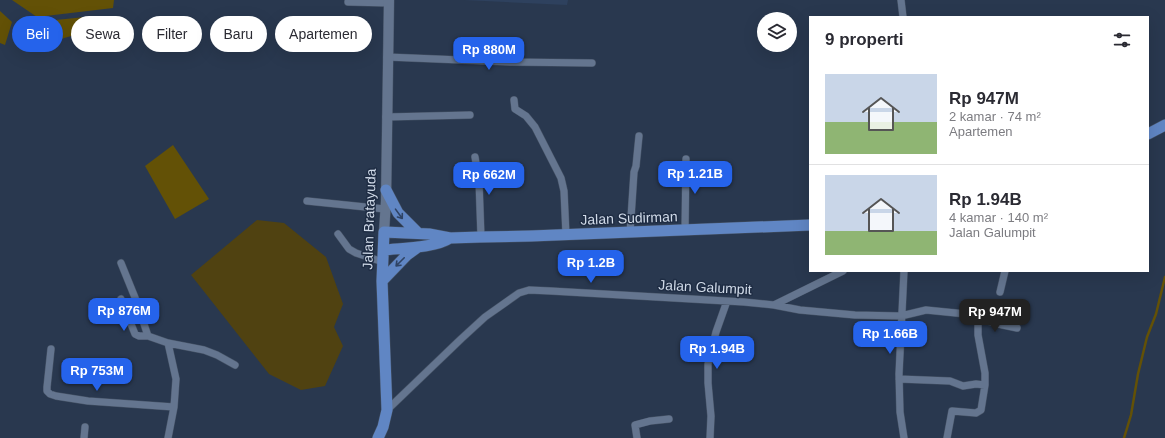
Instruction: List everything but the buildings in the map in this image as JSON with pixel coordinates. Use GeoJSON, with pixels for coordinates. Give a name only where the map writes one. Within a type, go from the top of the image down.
{"type":"FeatureCollection","features":[{"type":"Feature","properties":{"kind":"main road"},"geometry":{"type":"LineString","coordinates":[[1149,133],[1165,125]]}},
{"type":"Feature","properties":{"kind":"main road"},"geometry":{"type":"LineString","coordinates":[[386,190],[398,213],[418,233]]}},
{"type":"Feature","properties":{"kind":"main road","name":"Jalan Sudirman"},"geometry":{"type":"LineString","coordinates":[[450,238],[809,226]]}},
{"type":"Feature","properties":{"kind":"main road"},"geometry":{"type":"LineString","coordinates":[[384,232],[418,233],[450,238]]}},
{"type":"Feature","properties":{"kind":"main road","name":"Jalan Bratayuda"},"geometry":{"type":"LineString","coordinates":[[378,438],[383,427],[387,410],[382,281],[384,232]]}},
{"type":"Feature","properties":{"kind":"main road"},"geometry":{"type":"LineString","coordinates":[[384,250],[439,243],[450,238]]}},
{"type":"Feature","properties":{"kind":"main road"},"geometry":{"type":"LineString","coordinates":[[382,281],[407,255],[420,246]]}},
{"type":"Feature","properties":{"kind":"street"},"geometry":{"type":"LineString","coordinates":[[901,0],[903,16]]}},
{"type":"Feature","properties":{"kind":"street"},"geometry":{"type":"LineString","coordinates":[[348,2],[389,1]]}},
{"type":"Feature","properties":{"kind":"street","name":"Jalan Bratayuda"},"geometry":{"type":"LineString","coordinates":[[384,232],[389,1]]}},
{"type":"Feature","properties":{"kind":"street"},"geometry":{"type":"LineString","coordinates":[[387,57],[510,62],[592,63]]}},
{"type":"Feature","properties":{"kind":"street"},"geometry":{"type":"LineString","coordinates":[[514,100],[515,109],[526,116],[535,127],[561,178],[564,191],[566,235]]}},
{"type":"Feature","properties":{"kind":"street"},"geometry":{"type":"LineString","coordinates":[[386,117],[470,115]]}},
{"type":"Feature","properties":{"kind":"street"},"geometry":{"type":"LineString","coordinates":[[630,233],[634,172],[639,136]]}},
{"type":"Feature","properties":{"kind":"street"},"geometry":{"type":"LineString","coordinates":[[475,157],[479,181],[481,237]]}},
{"type":"Feature","properties":{"kind":"street"},"geometry":{"type":"LineString","coordinates":[[685,231],[686,159]]}},
{"type":"Feature","properties":{"kind":"street"},"geometry":{"type":"LineString","coordinates":[[307,201],[385,208]]}},
{"type":"Feature","properties":{"kind":"street"},"geometry":{"type":"LineString","coordinates":[[338,234],[349,249],[356,253],[383,262]]}},
{"type":"Feature","properties":{"kind":"street"},"geometry":{"type":"LineString","coordinates":[[121,263],[136,300],[148,336]]}},
{"type":"Feature","properties":{"kind":"street"},"geometry":{"type":"LineString","coordinates":[[774,305],[841,272]]}},
{"type":"Feature","properties":{"kind":"street"},"geometry":{"type":"LineString","coordinates":[[904,272],[899,379],[900,412],[904,438]]}},
{"type":"Feature","properties":{"kind":"street"},"geometry":{"type":"LineString","coordinates":[[1000,292],[1005,272]]}},
{"type":"Feature","properties":{"kind":"street","name":"Jalan Galumpit"},"geometry":{"type":"LineString","coordinates":[[387,410],[442,356],[480,322],[519,293],[529,290],[727,301],[856,315],[901,316],[926,310],[975,314],[978,318],[1017,328]]}},
{"type":"Feature","properties":{"kind":"street"},"geometry":{"type":"LineString","coordinates":[[121,299],[135,334],[139,336],[148,336],[168,343],[204,350],[235,365]]}},
{"type":"Feature","properties":{"kind":"street"},"geometry":{"type":"LineString","coordinates":[[710,438],[711,416],[708,364],[716,332],[727,301]]}},
{"type":"Feature","properties":{"kind":"street"},"geometry":{"type":"LineString","coordinates":[[947,438],[951,412],[980,412],[985,385],[985,373],[978,335],[978,318]]}},
{"type":"Feature","properties":{"kind":"street"},"geometry":{"type":"LineString","coordinates":[[168,343],[176,379],[174,407],[168,438]]}},
{"type":"Feature","properties":{"kind":"street"},"geometry":{"type":"LineString","coordinates":[[52,349],[47,387],[47,391],[50,394],[88,401],[174,407]]}},
{"type":"Feature","properties":{"kind":"street"},"geometry":{"type":"LineString","coordinates":[[899,379],[950,381],[963,386],[976,384],[985,385]]}},
{"type":"Feature","properties":{"kind":"street"},"geometry":{"type":"LineString","coordinates":[[638,438],[636,425],[650,421],[669,419]]}},
{"type":"Feature","properties":{"kind":"street"},"geometry":{"type":"LineString","coordinates":[[84,438],[85,428]]}},
{"type":"Feature","properties":{"kind":"shaded area"},"geometry":{"type":"Polygon","coordinates":[[[12,0],[114,0],[113,8],[36,16],[12,0]]]}},
{"type":"Feature","properties":{"kind":"shaded area"},"geometry":{"type":"Polygon","coordinates":[[[464,0],[568,0],[567,5],[464,0]]]}},
{"type":"Feature","properties":{"kind":"shaded area"},"geometry":{"type":"Polygon","coordinates":[[[0,11],[12,22],[5,45],[0,43],[0,11]]]}},
{"type":"Feature","properties":{"kind":"shaded area"},"geometry":{"type":"Polygon","coordinates":[[[71,18],[71,36],[63,38],[63,19],[71,18]]]}},
{"type":"Feature","properties":{"kind":"shaded area"},"geometry":{"type":"Polygon","coordinates":[[[173,145],[209,199],[175,219],[145,166],[173,145]]]}},
{"type":"Feature","properties":{"kind":"shaded area"},"geometry":{"type":"Polygon","coordinates":[[[257,220],[284,223],[326,257],[343,304],[334,327],[343,346],[325,386],[301,390],[269,374],[191,275],[257,220]]]}},
{"type":"Feature","properties":{"kind":"waterway"},"geometry":{"type":"LineString","coordinates":[[1124,438],[1131,415],[1138,374],[1147,337],[1156,314],[1165,277]]}}]}
